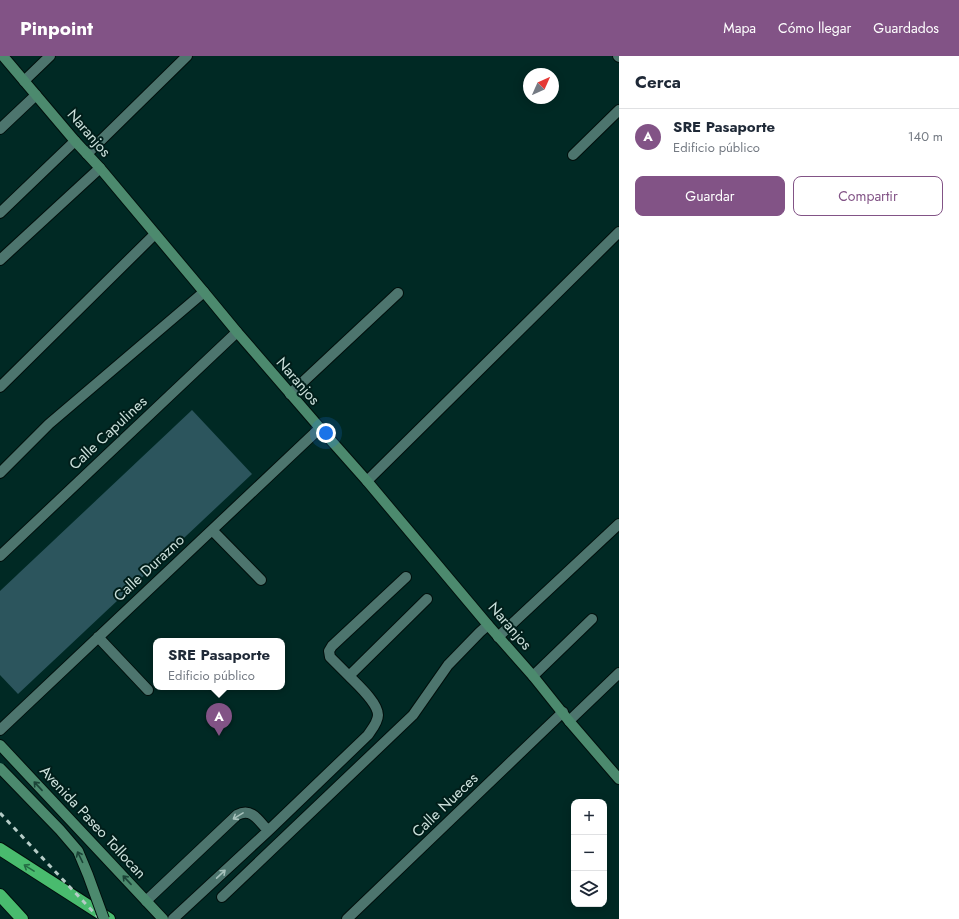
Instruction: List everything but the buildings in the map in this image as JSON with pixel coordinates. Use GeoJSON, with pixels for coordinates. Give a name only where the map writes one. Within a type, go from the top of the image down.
{"type":"FeatureCollection","features":[{"type":"Feature","properties":{"kind":"highway"},"geometry":{"type":"LineString","coordinates":[[0,850],[109,919]]}},
{"type":"Feature","properties":{"kind":"highway"},"geometry":{"type":"LineString","coordinates":[[0,895],[22,919]]}},
{"type":"Feature","properties":{"kind":"street","name":"Naranjos"},"geometry":{"type":"LineString","coordinates":[[3,56],[75,142],[100,168],[237,332],[533,676],[569,721],[619,779]]}},
{"type":"Feature","properties":{"kind":"street"},"geometry":{"type":"LineString","coordinates":[[24,81],[50,56]]}},
{"type":"Feature","properties":{"kind":"street"},"geometry":{"type":"LineString","coordinates":[[87,154],[187,56]]}},
{"type":"Feature","properties":{"kind":"street"},"geometry":{"type":"LineString","coordinates":[[0,129],[36,95]]}},
{"type":"Feature","properties":{"kind":"street"},"geometry":{"type":"LineString","coordinates":[[573,155],[619,110]]}},
{"type":"Feature","properties":{"kind":"street"},"geometry":{"type":"LineString","coordinates":[[0,213],[75,142]]}},
{"type":"Feature","properties":{"kind":"street"},"geometry":{"type":"LineString","coordinates":[[0,260],[100,168]]}},
{"type":"Feature","properties":{"kind":"street"},"geometry":{"type":"LineString","coordinates":[[366,481],[619,232]]}},
{"type":"Feature","properties":{"kind":"street"},"geometry":{"type":"LineString","coordinates":[[0,387],[155,234]]}},
{"type":"Feature","properties":{"kind":"street"},"geometry":{"type":"LineString","coordinates":[[0,473],[49,424],[204,292]]}},
{"type":"Feature","properties":{"kind":"street"},"geometry":{"type":"LineString","coordinates":[[290,394],[398,293]]}},
{"type":"Feature","properties":{"kind":"street","name":"Calle Capulines"},"geometry":{"type":"LineString","coordinates":[[0,556],[237,332]]}},
{"type":"Feature","properties":{"kind":"street","name":"Calle Durazno"},"geometry":{"type":"LineString","coordinates":[[0,730],[320,428]]}},
{"type":"Feature","properties":{"kind":"street"},"geometry":{"type":"LineString","coordinates":[[498,637],[619,524]]}},
{"type":"Feature","properties":{"kind":"street"},"geometry":{"type":"LineString","coordinates":[[212,530],[261,580]]}},
{"type":"Feature","properties":{"kind":"street"},"geometry":{"type":"LineString","coordinates":[[173,919],[368,735],[375,725],[378,715],[374,703],[330,657],[329,651],[332,646],[406,577]]}},
{"type":"Feature","properties":{"kind":"street"},"geometry":{"type":"LineString","coordinates":[[349,676],[427,599]]}},
{"type":"Feature","properties":{"kind":"street"},"geometry":{"type":"LineString","coordinates":[[533,676],[592,619]]}},
{"type":"Feature","properties":{"kind":"street"},"geometry":{"type":"LineString","coordinates":[[222,897],[413,715],[448,665],[488,625]]}},
{"type":"Feature","properties":{"kind":"street"},"geometry":{"type":"LineString","coordinates":[[98,637],[148,690]]}},
{"type":"Feature","properties":{"kind":"street"},"geometry":{"type":"LineString","coordinates":[[569,721],[619,673]]}},
{"type":"Feature","properties":{"kind":"street","name":"Calle Nueces"},"geometry":{"type":"LineString","coordinates":[[348,919],[562,712]]}},
{"type":"Feature","properties":{"kind":"street","name":"Avenida Paseo Tollocan"},"geometry":{"type":"LineString","coordinates":[[0,745],[163,919]]}},
{"type":"Feature","properties":{"kind":"street","name":"Avenida Paseo Tollocan"},"geometry":{"type":"LineString","coordinates":[[0,768],[60,830],[78,851],[104,919]]}},
{"type":"Feature","properties":{"kind":"street"},"geometry":{"type":"LineString","coordinates":[[146,901],[242,812],[248,812],[253,815],[268,831]]}},
{"type":"Feature","properties":{"kind":"railway"},"geometry":{"type":"LineString","coordinates":[[0,813],[100,919]]}},
{"type":"Feature","properties":{"kind":"place","name":"SRE Pasaporte"},"geometry":{"type":"Point","coordinates":[219,736]}}]}
